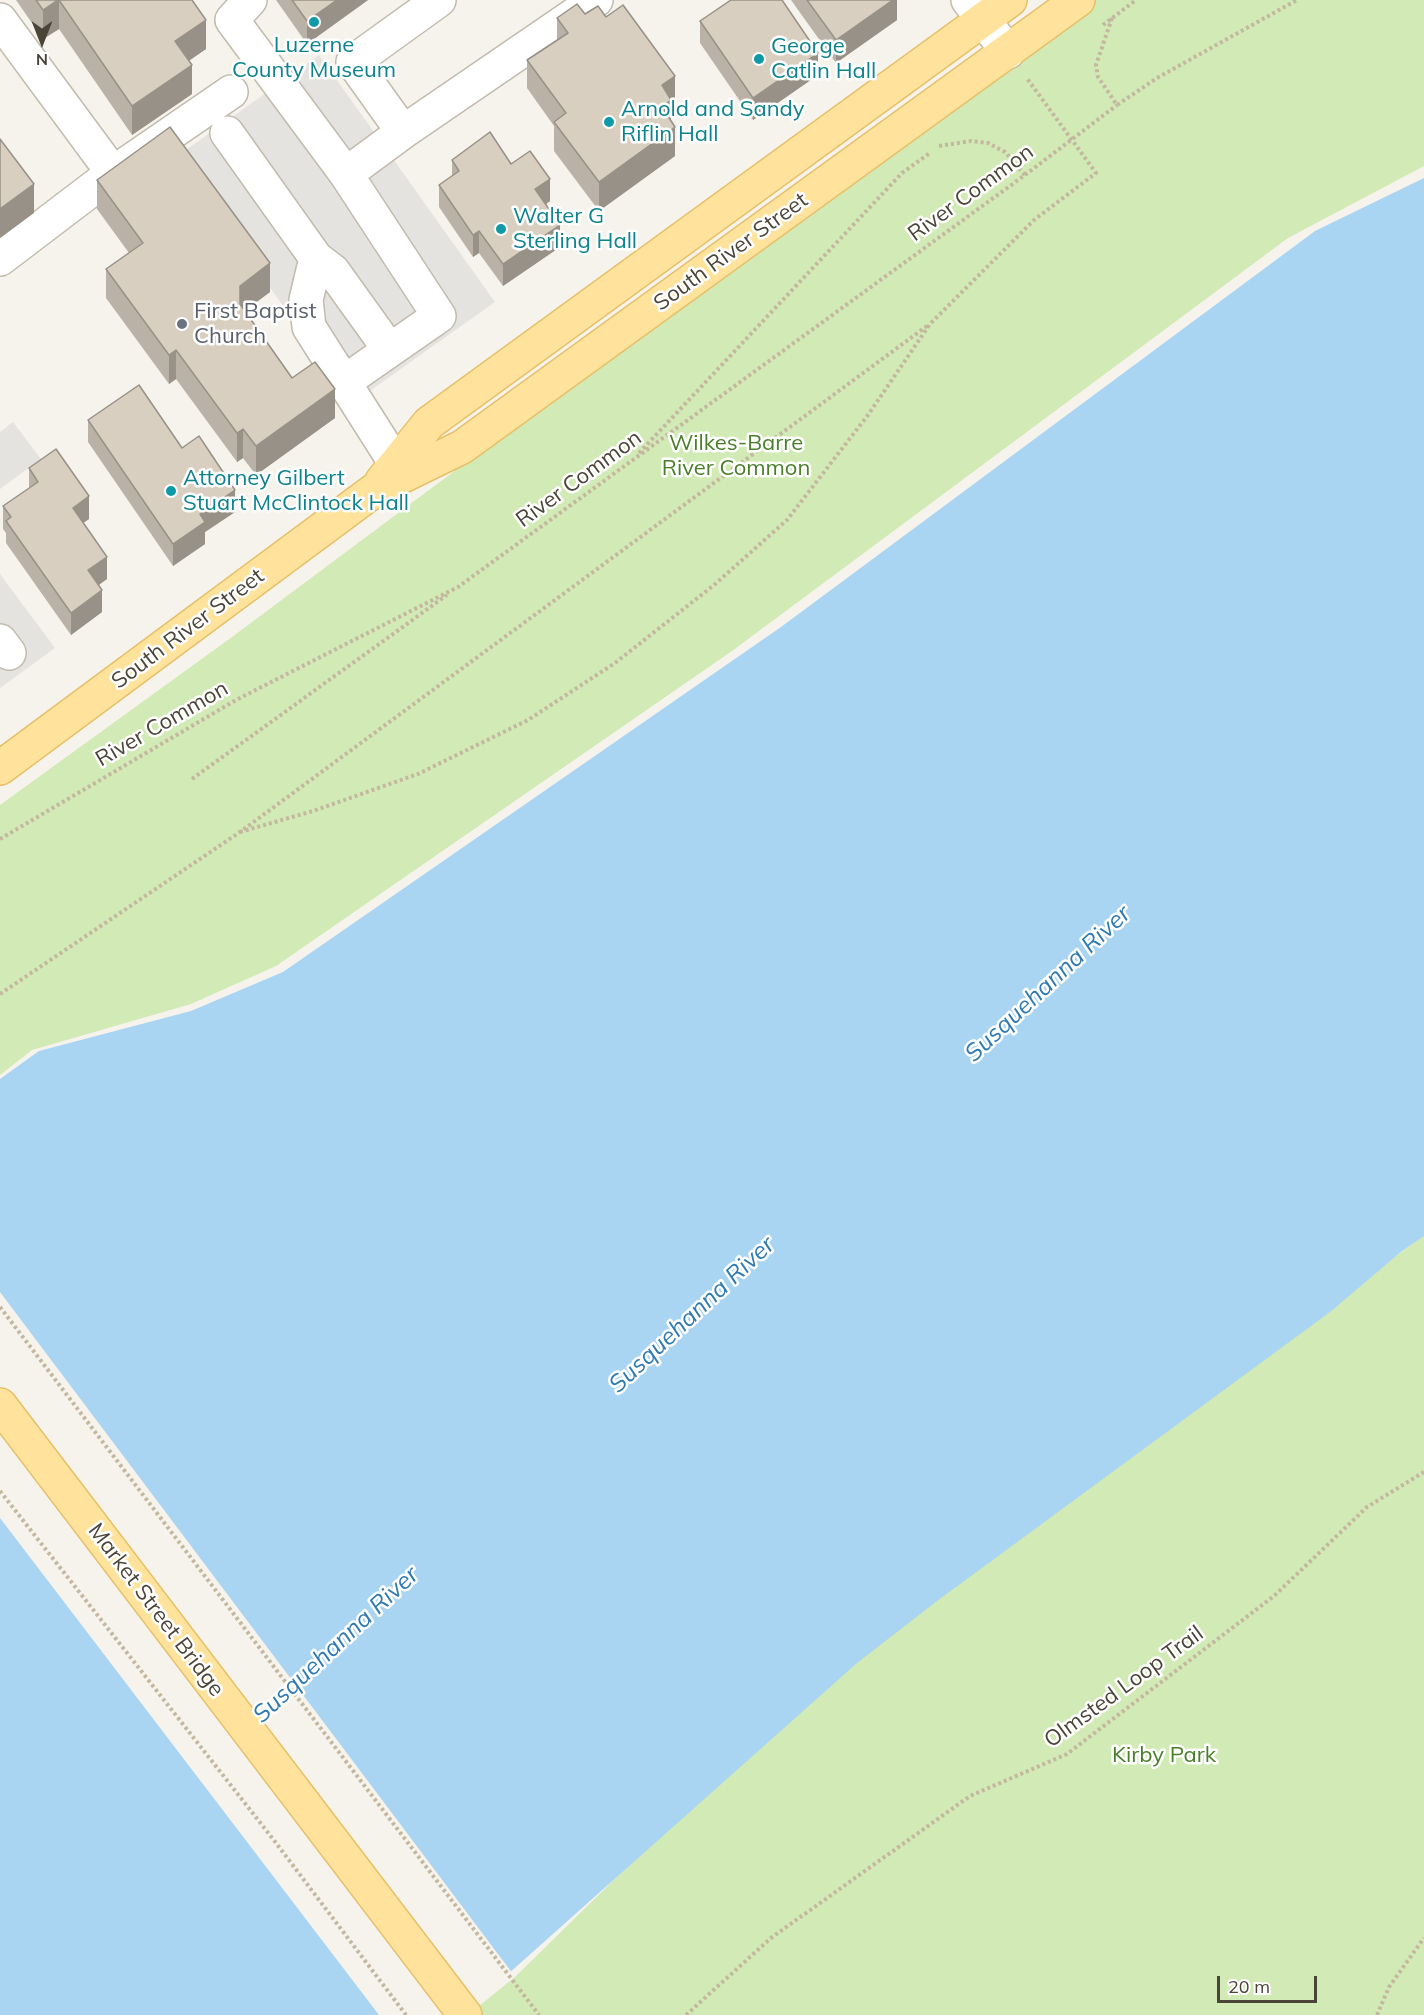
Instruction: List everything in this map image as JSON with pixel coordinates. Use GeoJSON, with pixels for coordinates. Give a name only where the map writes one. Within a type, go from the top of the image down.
{"type":"FeatureCollection","features":[{"type":"Feature","properties":{"kind":"main road","name":"South River Street"},"geometry":{"type":"LineString","coordinates":[[375,489],[429,423],[976,10],[1010,0]]}},
{"type":"Feature","properties":{"kind":"main road","name":"South River Street"},"geometry":{"type":"LineString","coordinates":[[0,768],[375,489],[462,447],[1077,0]]}},
{"type":"Feature","properties":{"kind":"main road","name":"Market Street Bridge"},"geometry":{"type":"LineString","coordinates":[[0,1405],[465,2015]]}},
{"type":"Feature","properties":{"kind":"street"},"geometry":{"type":"LineString","coordinates":[[250,0],[232,20],[346,174],[439,316],[344,381]]}},
{"type":"Feature","properties":{"kind":"street"},"geometry":{"type":"LineString","coordinates":[[403,132],[353,62],[439,0]]}},
{"type":"Feature","properties":{"kind":"street"},"geometry":{"type":"LineString","coordinates":[[346,174],[403,132],[596,0]]}},
{"type":"Feature","properties":{"kind":"street"},"geometry":{"type":"LineString","coordinates":[[976,10],[1008,52]]}},
{"type":"Feature","properties":{"kind":"street"},"geometry":{"type":"LineString","coordinates":[[0,20],[113,173]]}},
{"type":"Feature","properties":{"kind":"street"},"geometry":{"type":"LineString","coordinates":[[0,260],[113,173],[231,92]]}},
{"type":"Feature","properties":{"kind":"street"},"geometry":{"type":"LineString","coordinates":[[227,133],[316,258],[333,271],[389,349]]}},
{"type":"Feature","properties":{"kind":"street"},"geometry":{"type":"LineString","coordinates":[[316,258],[306,300],[309,327],[396,464]]}},
{"type":"Feature","properties":{"kind":"path"},"geometry":{"type":"LineString","coordinates":[[1117,105],[1098,77],[1096,65],[1112,18],[1136,0]]}},
{"type":"Feature","properties":{"kind":"path","name":"River Common"},"geometry":{"type":"LineString","coordinates":[[0,839],[236,700],[458,587],[1025,175],[1117,105],[1157,78],[1297,0]]}},
{"type":"Feature","properties":{"kind":"path"},"geometry":{"type":"LineString","coordinates":[[0,994],[240,832],[930,324],[1034,220],[1096,173],[1008,52]]}},
{"type":"Feature","properties":{"kind":"path"},"geometry":{"type":"LineString","coordinates":[[635,458],[902,173],[939,146],[971,141],[987,143],[1005,152],[1025,175]]}},
{"type":"Feature","properties":{"kind":"path"},"geometry":{"type":"LineString","coordinates":[[240,832],[313,811],[418,774],[528,720],[615,663],[714,585],[788,520],[868,415],[930,324]]}},
{"type":"Feature","properties":{"kind":"path"},"geometry":{"type":"LineString","coordinates":[[192,779],[458,587]]}},
{"type":"Feature","properties":{"kind":"path"},"geometry":{"type":"LineString","coordinates":[[0,1307],[539,2015]]}},
{"type":"Feature","properties":{"kind":"path","name":"Olmsted Loop Trail"},"geometry":{"type":"LineString","coordinates":[[686,2015],[771,1938],[970,1796],[1067,1754],[1274,1596],[1367,1507],[1424,1472]]}},
{"type":"Feature","properties":{"kind":"path"},"geometry":{"type":"LineString","coordinates":[[0,1491],[273,1839],[406,2015]]}},
{"type":"Feature","properties":{"kind":"path"},"geometry":{"type":"LineString","coordinates":[[1377,2015],[1389,1987],[1424,1938]]}},
{"type":"Feature","properties":{"kind":"green space","name":"Wilkes-Barre River Common"},"geometry":{"type":"Polygon","coordinates":[[[1093,0],[1424,0],[1424,166],[1288,238],[732,651],[276,966],[191,1004],[32,1050],[0,1075],[0,805],[232,637],[685,299],[1093,0]]]}},
{"type":"Feature","properties":{"kind":"green space","name":"Kirby Park"},"geometry":{"type":"Polygon","coordinates":[[[1424,1235],[1424,2015],[468,2015],[516,1976],[625,1869],[874,1647],[1424,1235]]]}},
{"type":"Feature","properties":{"kind":"shaded area"},"geometry":{"type":"Polygon","coordinates":[[[319,55],[495,302],[353,403],[176,157],[319,55]]]}},
{"type":"Feature","properties":{"kind":"shaded area"},"geometry":{"type":"Polygon","coordinates":[[[13,422],[41,459],[0,489],[0,432],[13,422]]]}},
{"type":"Feature","properties":{"kind":"shaded area"},"geometry":{"type":"Polygon","coordinates":[[[0,574],[55,648],[0,688],[0,574]]]}},
{"type":"Feature","properties":{"kind":"water","name":"Susquehanna River"},"geometry":{"type":"Polygon","coordinates":[[[1424,178],[1424,1236],[1402,1251],[1330,1312],[937,1601],[857,1663],[462,2015],[0,2015],[0,1079],[39,1051],[191,1011],[283,972],[781,627],[1315,231],[1424,178]]]}},
{"type":"Feature","properties":{"kind":"pier"},"geometry":{"type":"Polygon","coordinates":[[[0,1292],[513,1974],[467,2015],[379,2015],[0,1518],[0,1292]]]}},
{"type":"Feature","properties":{"kind":"building"},"geometry":{"type":"Polygon","coordinates":[[[36,0],[58,0],[43,10],[36,0]]]}},
{"type":"Feature","properties":{"kind":"building"},"geometry":{"type":"Polygon","coordinates":[[[59,0],[192,0],[206,20],[175,41],[192,65],[132,106],[59,0]]]}},
{"type":"Feature","properties":{"kind":"building"},"geometry":{"type":"Polygon","coordinates":[[[292,0],[337,0],[307,21],[292,0]]]}},
{"type":"Feature","properties":{"kind":"building","name":"George Catlin Hall"},"geometry":{"type":"Polygon","coordinates":[[[731,0],[782,0],[818,53],[753,98],[700,21],[731,0]]]}},
{"type":"Feature","properties":{"kind":"building"},"geometry":{"type":"Polygon","coordinates":[[[807,0],[893,0],[836,40],[807,0]]]}},
{"type":"Feature","properties":{"kind":"building","name":"Arnold and Sandy Riflin Hall"},"geometry":{"type":"Polygon","coordinates":[[[577,4],[585,14],[598,6],[606,17],[623,5],[675,76],[662,85],[671,100],[662,107],[675,127],[599,182],[554,122],[566,113],[527,60],[568,33],[557,18],[577,4]]]}},
{"type":"Feature","properties":{"kind":"building","name":"First Baptist Church"},"geometry":{"type":"Polygon","coordinates":[[[170,127],[270,263],[240,286],[240,304],[292,378],[315,362],[335,389],[256,446],[243,429],[237,433],[176,350],[169,355],[106,269],[143,243],[97,180],[170,127]]]}},
{"type":"Feature","properties":{"kind":"building","name":"Walter G Sterling Hall"},"geometry":{"type":"Polygon","coordinates":[[[490,132],[511,164],[530,151],[550,179],[535,189],[560,225],[503,264],[479,231],[473,235],[439,185],[459,171],[452,160],[490,132]]]}},
{"type":"Feature","properties":{"kind":"building"},"geometry":{"type":"Polygon","coordinates":[[[0,139],[34,184],[0,209],[0,139]]]}},
{"type":"Feature","properties":{"kind":"building","name":"Attorney Gilbert Stuart McClintock Hall"},"geometry":{"type":"Polygon","coordinates":[[[139,385],[182,448],[199,436],[235,490],[200,514],[205,522],[173,544],[88,420],[139,385]]]}},
{"type":"Feature","properties":{"kind":"building"},"geometry":{"type":"Polygon","coordinates":[[[56,449],[89,496],[73,508],[107,557],[88,570],[102,590],[71,613],[6,521],[11,517],[3,506],[38,482],[29,468],[56,449]]]}},
{"type":"Feature","properties":{"kind":"place","name":"Luzerne County Museum"},"geometry":{"type":"Point","coordinates":[314,22]}},
{"type":"Feature","properties":{"kind":"place","name":"George Catlin Hall"},"geometry":{"type":"Point","coordinates":[759,59]}},
{"type":"Feature","properties":{"kind":"place","name":"Arnold and Sandy Riflin Hall"},"geometry":{"type":"Point","coordinates":[609,122]}},
{"type":"Feature","properties":{"kind":"place","name":"Walter G Sterling Hall"},"geometry":{"type":"Point","coordinates":[501,229]}},
{"type":"Feature","properties":{"kind":"place","name":"First Baptist Church"},"geometry":{"type":"Point","coordinates":[182,324]}},
{"type":"Feature","properties":{"kind":"place","name":"Attorney Gilbert Stuart McClintock Hall"},"geometry":{"type":"Point","coordinates":[171,491]}}]}
